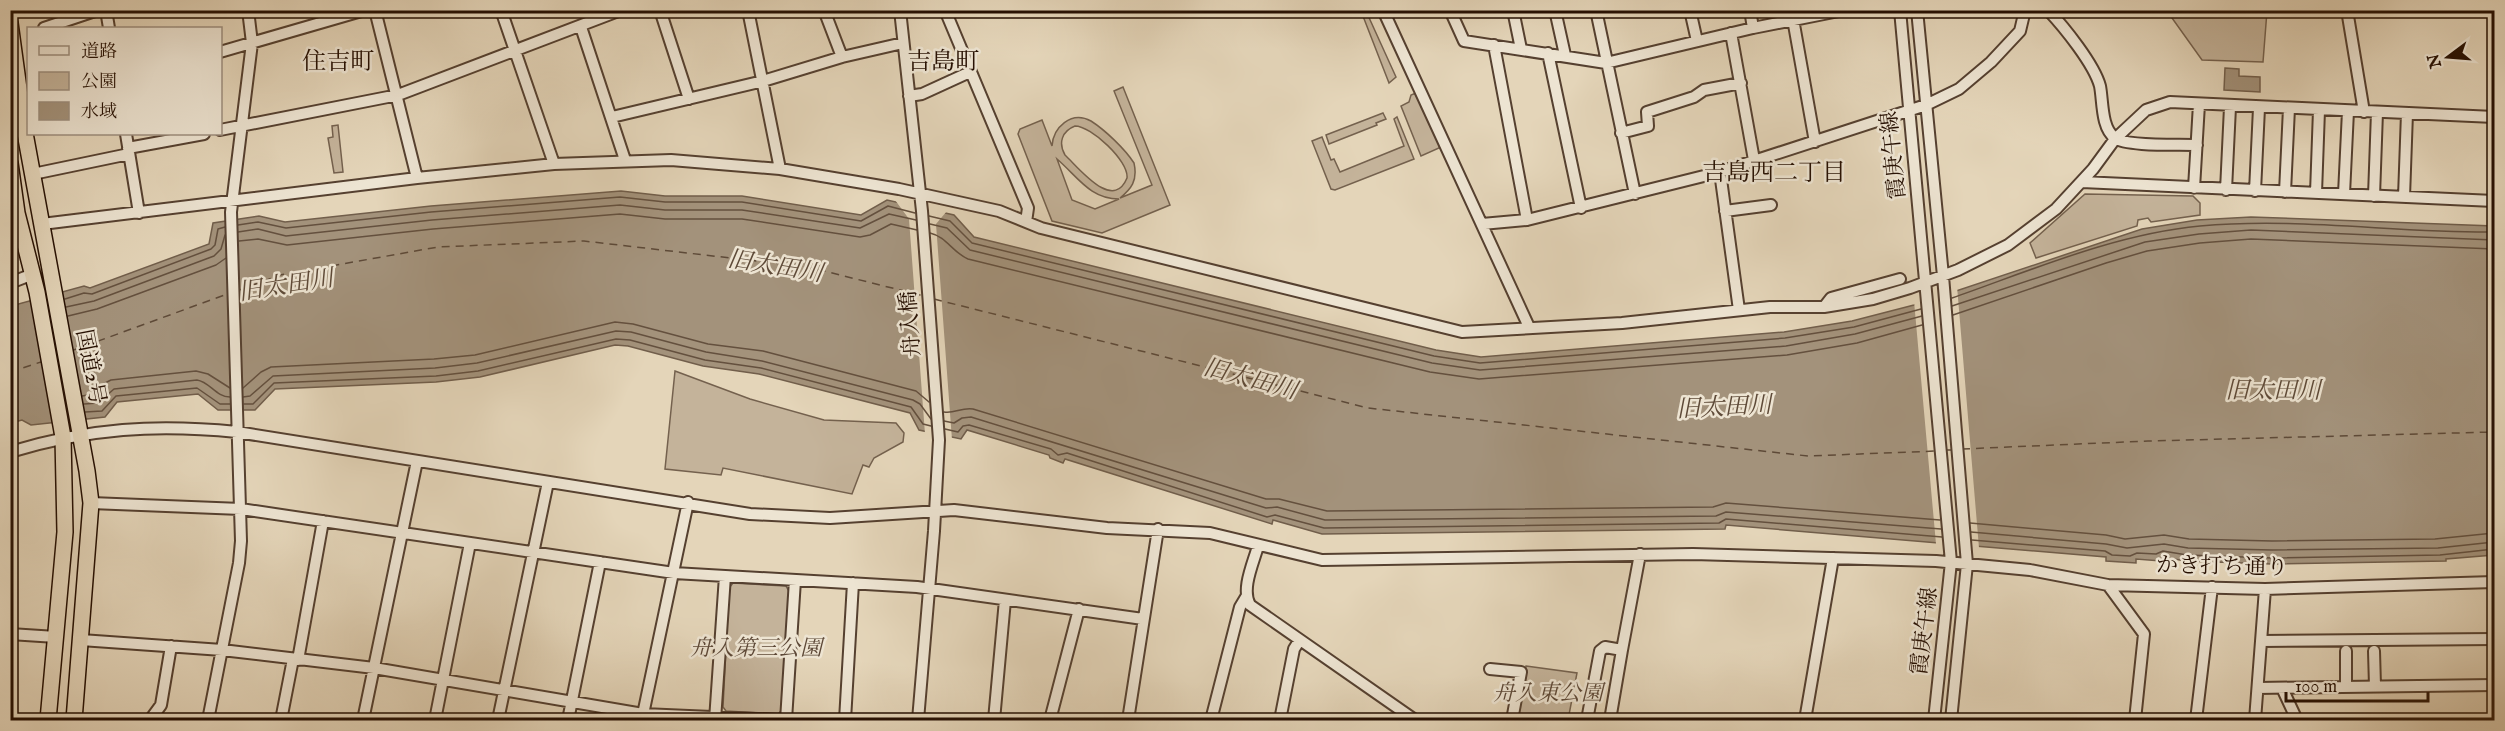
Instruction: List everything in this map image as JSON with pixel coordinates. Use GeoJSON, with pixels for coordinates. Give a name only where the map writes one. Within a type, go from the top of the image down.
{"type":"FeatureCollection","features":[{"type":"Feature","properties":{"kind":"highway","name":"国道2号"},"geometry":{"type":"LineString","coordinates":[[10,23],[21,110],[52,287],[70,429],[67,503],[48,720]]}},
{"type":"Feature","properties":{"kind":"highway","name":"国道2号"},"geometry":{"type":"LineString","coordinates":[[10,163],[17,213],[70,429],[91,503],[74,720]]}},
{"type":"Feature","properties":{"kind":"street"},"geometry":{"type":"LineString","coordinates":[[10,13],[16,10]]}},
{"type":"Feature","properties":{"kind":"street"},"geometry":{"type":"LineString","coordinates":[[47,27],[98,10]]}},
{"type":"Feature","properties":{"kind":"street"},"geometry":{"type":"LineString","coordinates":[[106,10],[109,27]]}},
{"type":"Feature","properties":{"kind":"street"},"geometry":{"type":"LineString","coordinates":[[207,720],[239,563],[241,509],[236,413],[232,201],[252,43],[248,10]]}},
{"type":"Feature","properties":{"kind":"street"},"geometry":{"type":"LineString","coordinates":[[222,51],[252,43],[324,16],[365,10]]}},
{"type":"Feature","properties":{"kind":"street"},"geometry":{"type":"LineString","coordinates":[[375,10],[417,178]]}},
{"type":"Feature","properties":{"kind":"street"},"geometry":{"type":"LineString","coordinates":[[501,10],[554,164]]}},
{"type":"Feature","properties":{"kind":"street"},"geometry":{"type":"LineString","coordinates":[[222,130],[398,95],[516,52],[621,10]]}},
{"type":"Feature","properties":{"kind":"street"},"geometry":{"type":"LineString","coordinates":[[660,10],[689,99]]}},
{"type":"Feature","properties":{"kind":"street"},"geometry":{"type":"LineString","coordinates":[[748,10],[780,169]]}},
{"type":"Feature","properties":{"kind":"street"},"geometry":{"type":"LineString","coordinates":[[824,10],[842,57]]}},
{"type":"Feature","properties":{"kind":"street","name":"舟入橋"},"geometry":{"type":"LineString","coordinates":[[900,10],[920,193],[939,440],[918,720]]}},
{"type":"Feature","properties":{"kind":"street"},"geometry":{"type":"LineString","coordinates":[[945,10],[1028,208],[1026,222]]}},
{"type":"Feature","properties":{"kind":"street"},"geometry":{"type":"LineString","coordinates":[[1383,10],[1529,327]]}},
{"type":"Feature","properties":{"kind":"street"},"geometry":{"type":"LineString","coordinates":[[1450,10],[1464,41],[1606,63],[1793,19],[1841,11]]}},
{"type":"Feature","properties":{"kind":"street"},"geometry":{"type":"LineString","coordinates":[[1513,10],[1521,49]]}},
{"type":"Feature","properties":{"kind":"street"},"geometry":{"type":"LineString","coordinates":[[1555,10],[1564,55]]}},
{"type":"Feature","properties":{"kind":"street"},"geometry":{"type":"LineString","coordinates":[[1596,10],[1635,194]]}},
{"type":"Feature","properties":{"kind":"street"},"geometry":{"type":"LineString","coordinates":[[1690,10],[1697,41]]}},
{"type":"Feature","properties":{"kind":"street"},"geometry":{"type":"LineString","coordinates":[[1750,10],[1753,28]]}},
{"type":"Feature","properties":{"kind":"street","name":"霞庚午線"},"geometry":{"type":"LineString","coordinates":[[1900,10],[1951,562],[1934,720]]}},
{"type":"Feature","properties":{"kind":"street"},"geometry":{"type":"LineString","coordinates":[[1917,10],[1943,276],[1967,564],[1951,720]]}},
{"type":"Feature","properties":{"kind":"street"},"geometry":{"type":"LineString","coordinates":[[1482,224],[1527,220],[1720,172],[1926,105],[1959,89],[1992,62],[2020,31],[2025,10]]}},
{"type":"Feature","properties":{"kind":"street"},"geometry":{"type":"LineString","coordinates":[[2048,10],[2093,70],[2099,83],[2107,127],[2115,139],[2127,142],[2197,145]]}},
{"type":"Feature","properties":{"kind":"street"},"geometry":{"type":"LineString","coordinates":[[2347,10],[2364,112]]}},
{"type":"Feature","properties":{"kind":"street"},"geometry":{"type":"LineString","coordinates":[[1793,19],[1815,142]]}},
{"type":"Feature","properties":{"kind":"street"},"geometry":{"type":"LineString","coordinates":[[581,27],[625,160]]}},
{"type":"Feature","properties":{"kind":"street"},"geometry":{"type":"LineString","coordinates":[[1731,33],[1754,160]]}},
{"type":"Feature","properties":{"kind":"street"},"geometry":{"type":"LineString","coordinates":[[612,117],[763,81],[842,57],[903,43]]}},
{"type":"Feature","properties":{"kind":"street"},"geometry":{"type":"LineString","coordinates":[[1494,45],[1527,220]]}},
{"type":"Feature","properties":{"kind":"street"},"geometry":{"type":"LineString","coordinates":[[1548,53],[1581,208]]}},
{"type":"Feature","properties":{"kind":"street"},"geometry":{"type":"LineString","coordinates":[[909,96],[922,94],[970,72]]}},
{"type":"Feature","properties":{"kind":"street"},"geometry":{"type":"LineString","coordinates":[[1621,133],[1648,126],[1647,112],[1694,97],[1704,90],[1741,83]]}},
{"type":"Feature","properties":{"kind":"street"},"geometry":{"type":"LineString","coordinates":[[42,224],[417,178],[554,164],[625,160],[701,161],[780,169],[920,193],[999,211],[1026,222],[1462,332],[1622,323],[1770,306],[1824,307],[1873,299],[1926,282],[1983,258],[2033,229],[2082,182],[2115,139],[2146,110],[2155,105],[2170,102],[2259,108],[2494,117]]}},
{"type":"Feature","properties":{"kind":"street"},"geometry":{"type":"LineString","coordinates":[[2194,188],[2199,104]]}},
{"type":"Feature","properties":{"kind":"street"},"geometry":{"type":"LineString","coordinates":[[2226,190],[2230,106]]}},
{"type":"Feature","properties":{"kind":"street"},"geometry":{"type":"LineString","coordinates":[[2255,191],[2259,108]]}},
{"type":"Feature","properties":{"kind":"street"},"geometry":{"type":"LineString","coordinates":[[2285,192],[2289,108]]}},
{"type":"Feature","properties":{"kind":"street"},"geometry":{"type":"LineString","coordinates":[[2316,193],[2319,110]]}},
{"type":"Feature","properties":{"kind":"street"},"geometry":{"type":"LineString","coordinates":[[2344,194],[2348,111]]}},
{"type":"Feature","properties":{"kind":"street"},"geometry":{"type":"LineString","coordinates":[[2374,196],[2377,112]]}},
{"type":"Feature","properties":{"kind":"street"},"geometry":{"type":"LineString","coordinates":[[2404,197],[2407,113]]}},
{"type":"Feature","properties":{"kind":"street"},"geometry":{"type":"LineString","coordinates":[[126,135],[139,213]]}},
{"type":"Feature","properties":{"kind":"street"},"geometry":{"type":"LineString","coordinates":[[33,174],[200,135]]}},
{"type":"Feature","properties":{"kind":"street"},"geometry":{"type":"LineString","coordinates":[[1720,172],[1739,310]]}},
{"type":"Feature","properties":{"kind":"street"},"geometry":{"type":"LineString","coordinates":[[2082,182],[2494,201]]}},
{"type":"Feature","properties":{"kind":"street"},"geometry":{"type":"LineString","coordinates":[[1725,211],[1771,205]]}},
{"type":"Feature","properties":{"kind":"street"},"geometry":{"type":"LineString","coordinates":[[10,283],[33,274]]}},
{"type":"Feature","properties":{"kind":"street"},"geometry":{"type":"LineString","coordinates":[[1824,307],[1831,298],[1900,279]]}},
{"type":"Feature","properties":{"kind":"street","name":"かき打ち通り"},"geometry":{"type":"LineString","coordinates":[[10,452],[70,429],[191,427],[237,432],[688,502],[750,514],[793,518],[954,510],[1107,528],[1218,534],[1258,546],[1322,560],[1640,554],[1951,562],[2030,570],[2108,585],[2265,589],[2494,582]]}},
{"type":"Feature","properties":{"kind":"street"},"geometry":{"type":"LineString","coordinates":[[363,720],[417,461]]}},
{"type":"Feature","properties":{"kind":"street"},"geometry":{"type":"LineString","coordinates":[[498,720],[548,482]]}},
{"type":"Feature","properties":{"kind":"street"},"geometry":{"type":"LineString","coordinates":[[643,717],[688,502]]}},
{"type":"Feature","properties":{"kind":"street"},"geometry":{"type":"LineString","coordinates":[[91,503],[241,509],[674,573],[929,588],[1143,619]]}},
{"type":"Feature","properties":{"kind":"street"},"geometry":{"type":"LineString","coordinates":[[281,720],[296,660],[324,521]]}},
{"type":"Feature","properties":{"kind":"street"},"geometry":{"type":"LineString","coordinates":[[1128,720],[1158,529]]}},
{"type":"Feature","properties":{"kind":"street"},"geometry":{"type":"LineString","coordinates":[[435,720],[470,543]]}},
{"type":"Feature","properties":{"kind":"street"},"geometry":{"type":"LineString","coordinates":[[1211,720],[1258,546]]}},
{"type":"Feature","properties":{"kind":"street"},"geometry":{"type":"LineString","coordinates":[[1610,720],[1640,554]]}},
{"type":"Feature","properties":{"kind":"street"},"geometry":{"type":"LineString","coordinates":[[1805,720],[1833,558]]}},
{"type":"Feature","properties":{"kind":"street"},"geometry":{"type":"LineString","coordinates":[[568,720],[600,562]]}},
{"type":"Feature","properties":{"kind":"street"},"geometry":{"type":"LineString","coordinates":[[715,718],[725,576]]}},
{"type":"Feature","properties":{"kind":"street"},"geometry":{"type":"LineString","coordinates":[[81,640],[222,650],[374,668],[643,717],[785,720],[795,580]]}},
{"type":"Feature","properties":{"kind":"street"},"geometry":{"type":"LineString","coordinates":[[845,720],[853,583]]}},
{"type":"Feature","properties":{"kind":"street"},"geometry":{"type":"LineString","coordinates":[[2108,585],[2144,634],[2135,720]]}},
{"type":"Feature","properties":{"kind":"street"},"geometry":{"type":"LineString","coordinates":[[2196,720],[2212,587]]}},
{"type":"Feature","properties":{"kind":"street"},"geometry":{"type":"LineString","coordinates":[[2255,720],[2265,589]]}},
{"type":"Feature","properties":{"kind":"street"},"geometry":{"type":"LineString","coordinates":[[1245,597],[1258,613],[1415,720]]}},
{"type":"Feature","properties":{"kind":"street"},"geometry":{"type":"LineString","coordinates":[[994,720],[1005,600]]}},
{"type":"Feature","properties":{"kind":"street"},"geometry":{"type":"LineString","coordinates":[[1050,720],[1079,609]]}},
{"type":"Feature","properties":{"kind":"street"},"geometry":{"type":"LineString","coordinates":[[10,634],[56,637]]}},
{"type":"Feature","properties":{"kind":"street"},"geometry":{"type":"LineString","coordinates":[[2261,641],[2494,639]]}},
{"type":"Feature","properties":{"kind":"street"},"geometry":{"type":"LineString","coordinates":[[1280,720],[1294,649],[1299,641]]}},
{"type":"Feature","properties":{"kind":"street"},"geometry":{"type":"LineString","coordinates":[[150,720],[161,705],[171,646]]}},
{"type":"Feature","properties":{"kind":"street"},"geometry":{"type":"LineString","coordinates":[[1587,720],[1600,651],[1605,647],[1622,650]]}},
{"type":"Feature","properties":{"kind":"street"},"geometry":{"type":"LineString","coordinates":[[2346,651],[2346,686]]}},
{"type":"Feature","properties":{"kind":"street"},"geometry":{"type":"LineString","coordinates":[[2374,651],[2375,686]]}},
{"type":"Feature","properties":{"kind":"street"},"geometry":{"type":"LineString","coordinates":[[1490,669],[1521,672],[1512,720]]}},
{"type":"Feature","properties":{"kind":"street"},"geometry":{"type":"LineString","coordinates":[[2258,688],[2494,685]]}},
{"type":"Feature","properties":{"kind":"street"},"geometry":{"type":"LineString","coordinates":[[2282,688],[2297,720]]}},
{"type":"Feature","properties":{"kind":"green space"},"geometry":{"type":"Polygon","coordinates":[[[1361,11],[1366,11],[1396,77],[1389,83],[1361,11]]]}},
{"type":"Feature","properties":{"kind":"green space"},"geometry":{"type":"Polygon","coordinates":[[[2167,11],[2267,11],[2263,62],[2202,60],[2167,11]]]}},
{"type":"Feature","properties":{"kind":"green space"},"geometry":{"type":"Polygon","coordinates":[[[1123,87],[1170,205],[1102,233],[1052,221],[1018,134],[1020,129],[1042,120],[1052,146],[1060,127],[1070,119],[1077,118],[1091,121],[1114,140],[1134,163],[1135,169],[1133,184],[1120,198],[1152,185],[1114,91],[1123,87]],[[1075,126],[1062,138],[1065,155],[1096,184],[1113,191],[1121,187],[1127,178],[1126,171],[1116,154],[1099,138],[1075,126]],[[1057,159],[1072,200],[1095,209],[1119,199],[1109,198],[1092,191],[1057,159]]]}},
{"type":"Feature","properties":{"kind":"green space"},"geometry":{"type":"Polygon","coordinates":[[[1416,93],[1440,145],[1439,148],[1421,156],[1401,106],[1409,102],[1411,95],[1416,93]]]}},
{"type":"Feature","properties":{"kind":"green space"},"geometry":{"type":"Polygon","coordinates":[[[1383,113],[1386,119],[1376,123],[1377,125],[1329,144],[1326,135],[1383,113]]]}},
{"type":"Feature","properties":{"kind":"green space"},"geometry":{"type":"Polygon","coordinates":[[[1397,117],[1414,159],[1335,190],[1331,189],[1312,141],[1322,137],[1331,160],[1334,159],[1340,172],[1404,146],[1394,119],[1397,117]]]}},
{"type":"Feature","properties":{"kind":"green space"},"geometry":{"type":"Polygon","coordinates":[[[338,125],[343,172],[334,173],[328,138],[333,137],[332,126],[338,125]]]}},
{"type":"Feature","properties":{"kind":"green space"},"geometry":{"type":"Polygon","coordinates":[[[2085,194],[2193,196],[2200,203],[2200,215],[2151,222],[2148,218],[2138,220],[2137,226],[2036,258],[2030,243],[2085,194]]]}},
{"type":"Feature","properties":{"kind":"green space"},"geometry":{"type":"Polygon","coordinates":[[[675,371],[750,399],[824,420],[896,423],[904,433],[903,442],[874,458],[869,467],[863,465],[852,494],[723,468],[721,475],[665,469],[675,371]]]}},
{"type":"Feature","properties":{"kind":"green space","name":"舟入第三公園"},"geometry":{"type":"Polygon","coordinates":[[[733,583],[786,586],[789,591],[783,709],[778,714],[726,711],[723,707],[729,588],[733,583]]]}},
{"type":"Feature","properties":{"kind":"green space","name":"舟入東公園"},"geometry":{"type":"Polygon","coordinates":[[[1526,666],[1577,673],[1568,720],[1537,720],[1537,716],[1518,713],[1526,666]]]}},
{"type":"Feature","properties":{"kind":"water"},"geometry":{"type":"Polygon","coordinates":[[[2225,68],[2239,69],[2239,76],[2260,77],[2260,92],[2224,90],[2225,68]]]}},
{"type":"Feature","properties":{"kind":"water","name":"旧太田川"},"geometry":{"type":"Polygon","coordinates":[[[621,191],[665,196],[742,196],[861,215],[887,200],[954,215],[974,237],[1436,350],[1481,357],[1784,332],[1852,321],[1914,305],[2142,229],[2197,220],[2251,217],[2494,226],[2494,555],[2446,559],[2446,561],[2272,564],[2186,561],[2162,557],[2161,561],[2136,559],[2136,563],[2106,561],[2106,557],[1726,525],[1725,529],[1322,534],[1273,520],[1272,524],[1065,459],[1063,463],[1050,458],[1049,455],[967,430],[961,439],[919,430],[910,413],[759,374],[703,366],[628,346],[615,345],[480,377],[436,382],[275,389],[255,410],[218,410],[198,394],[117,402],[105,417],[31,425],[22,420],[11,423],[11,306],[84,286],[90,288],[209,244],[213,223],[259,216],[285,222],[431,206],[621,191]]]}},
{"type":"Feature","properties":{"kind":"pier"},"geometry":{"type":"Polygon","coordinates":[[[895,200],[947,211],[936,224],[952,440],[925,434],[909,219],[895,200]]]}},
{"type":"Feature","properties":{"kind":"pier"},"geometry":{"type":"Polygon","coordinates":[[[1957,286],[1979,548],[1936,544],[1914,301],[1957,286]]]}},
{"type":"Feature","properties":{"kind":"ferry route"},"geometry":{"type":"LineString","coordinates":[[237,291],[280,275],[438,247],[584,241],[808,267],[924,296]]}},
{"type":"Feature","properties":{"kind":"ferry route"},"geometry":{"type":"LineString","coordinates":[[71,351],[230,293]]}},
{"type":"Feature","properties":{"kind":"ferry route"},"geometry":{"type":"LineString","coordinates":[[934,299],[1368,408],[1808,456],[1936,451]]}},
{"type":"Feature","properties":{"kind":"ferry route"},"geometry":{"type":"LineString","coordinates":[[10,372],[44,361]]}},
{"type":"Feature","properties":{"kind":"ferry route"},"geometry":{"type":"LineString","coordinates":[[1962,449],[2148,441],[2494,432]]}},
{"type":"Feature","properties":{"kind":"ferry route"},"geometry":{"type":"LineString","coordinates":[[1944,450],[1954,450]]}},
{"type":"Feature","properties":{"kind":"district","name":"住吉町"},"geometry":{"type":"Point","coordinates":[338,62]}},
{"type":"Feature","properties":{"kind":"district","name":"吉島町"},"geometry":{"type":"Point","coordinates":[943,62]}},
{"type":"Feature","properties":{"kind":"district","name":"吉島西二丁目"},"geometry":{"type":"Point","coordinates":[1774,173]}}]}
